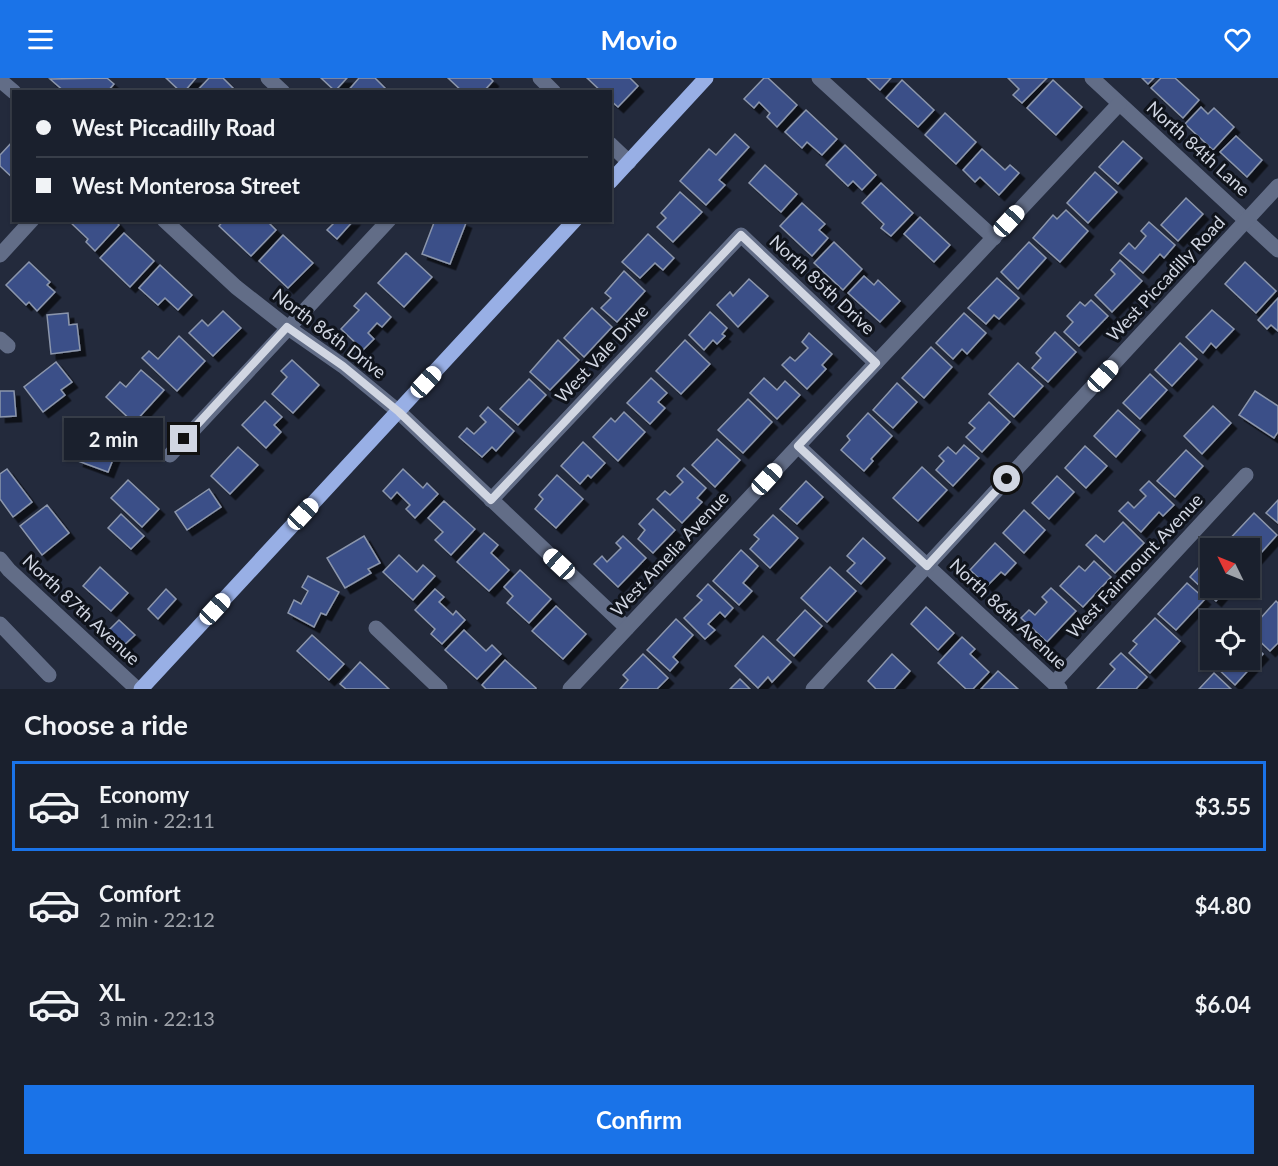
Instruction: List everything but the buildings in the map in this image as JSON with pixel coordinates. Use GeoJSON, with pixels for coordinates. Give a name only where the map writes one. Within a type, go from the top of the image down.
{"type":"FeatureCollection","features":[{"type":"Feature","properties":{"kind":"main road"},"geometry":{"type":"LineString","coordinates":[[612,180],[706,78]]}},
{"type":"Feature","properties":{"kind":"main road"},"geometry":{"type":"LineString","coordinates":[[139,689],[399,412],[573,222]]}},
{"type":"Feature","properties":{"kind":"street"},"geometry":{"type":"LineString","coordinates":[[268,78],[281,90]]}},
{"type":"Feature","properties":{"kind":"street"},"geometry":{"type":"LineString","coordinates":[[540,78],[552,90]]}},
{"type":"Feature","properties":{"kind":"street"},"geometry":{"type":"LineString","coordinates":[[819,78],[994,238]]}},
{"type":"Feature","properties":{"kind":"street","name":"North 84th Lane"},"geometry":{"type":"LineString","coordinates":[[1092,78],[1278,250]]}},
{"type":"Feature","properties":{"kind":"street"},"geometry":{"type":"LineString","coordinates":[[0,80],[12,90]]}},
{"type":"Feature","properties":{"kind":"street","name":"West Amelia Avenue"},"geometry":{"type":"LineString","coordinates":[[570,689],[1119,104]]}},
{"type":"Feature","properties":{"kind":"street"},"geometry":{"type":"LineString","coordinates":[[612,146],[629,162]]}},
{"type":"Feature","properties":{"kind":"street","name":"West Piccadilly Road"},"geometry":{"type":"LineString","coordinates":[[813,689],[1278,186]]}},
{"type":"Feature","properties":{"kind":"street"},"geometry":{"type":"LineString","coordinates":[[0,255],[30,222]]}},
{"type":"Feature","properties":{"kind":"street","name":"North 86th Drive"},"geometry":{"type":"LineString","coordinates":[[166,222],[236,287],[287,327],[343,366],[399,412],[627,628]]}},
{"type":"Feature","properties":{"kind":"street"},"geometry":{"type":"LineString","coordinates":[[170,455],[387,222]]}},
{"type":"Feature","properties":{"kind":"street","name":"North 85th Drive"},"geometry":{"type":"LineString","coordinates":[[741,235],[876,363]]}},
{"type":"Feature","properties":{"kind":"street","name":"West Vale Drive"},"geometry":{"type":"LineString","coordinates":[[491,500],[741,235]]}},
{"type":"Feature","properties":{"kind":"street","name":"North 86th Avenue"},"geometry":{"type":"LineString","coordinates":[[798,446],[1057,686]]}},
{"type":"Feature","properties":{"kind":"street","name":"West Fairmount Avenue"},"geometry":{"type":"LineString","coordinates":[[1057,686],[1246,476]]}},
{"type":"Feature","properties":{"kind":"street","name":"North 87th Avenue"},"geometry":{"type":"LineString","coordinates":[[0,560],[139,689]]}},
{"type":"Feature","properties":{"kind":"street"},"geometry":{"type":"LineString","coordinates":[[0,624],[49,675]]}},
{"type":"Feature","properties":{"kind":"street"},"geometry":{"type":"LineString","coordinates":[[376,628],[440,689]]}},
{"type":"Feature","properties":{"kind":"route"},"geometry":{"type":"LineString","coordinates":[[184,439],[287,327],[343,366],[399,412],[491,500],[741,235],[876,363],[798,446],[927,566],[1007,479]]}}]}
